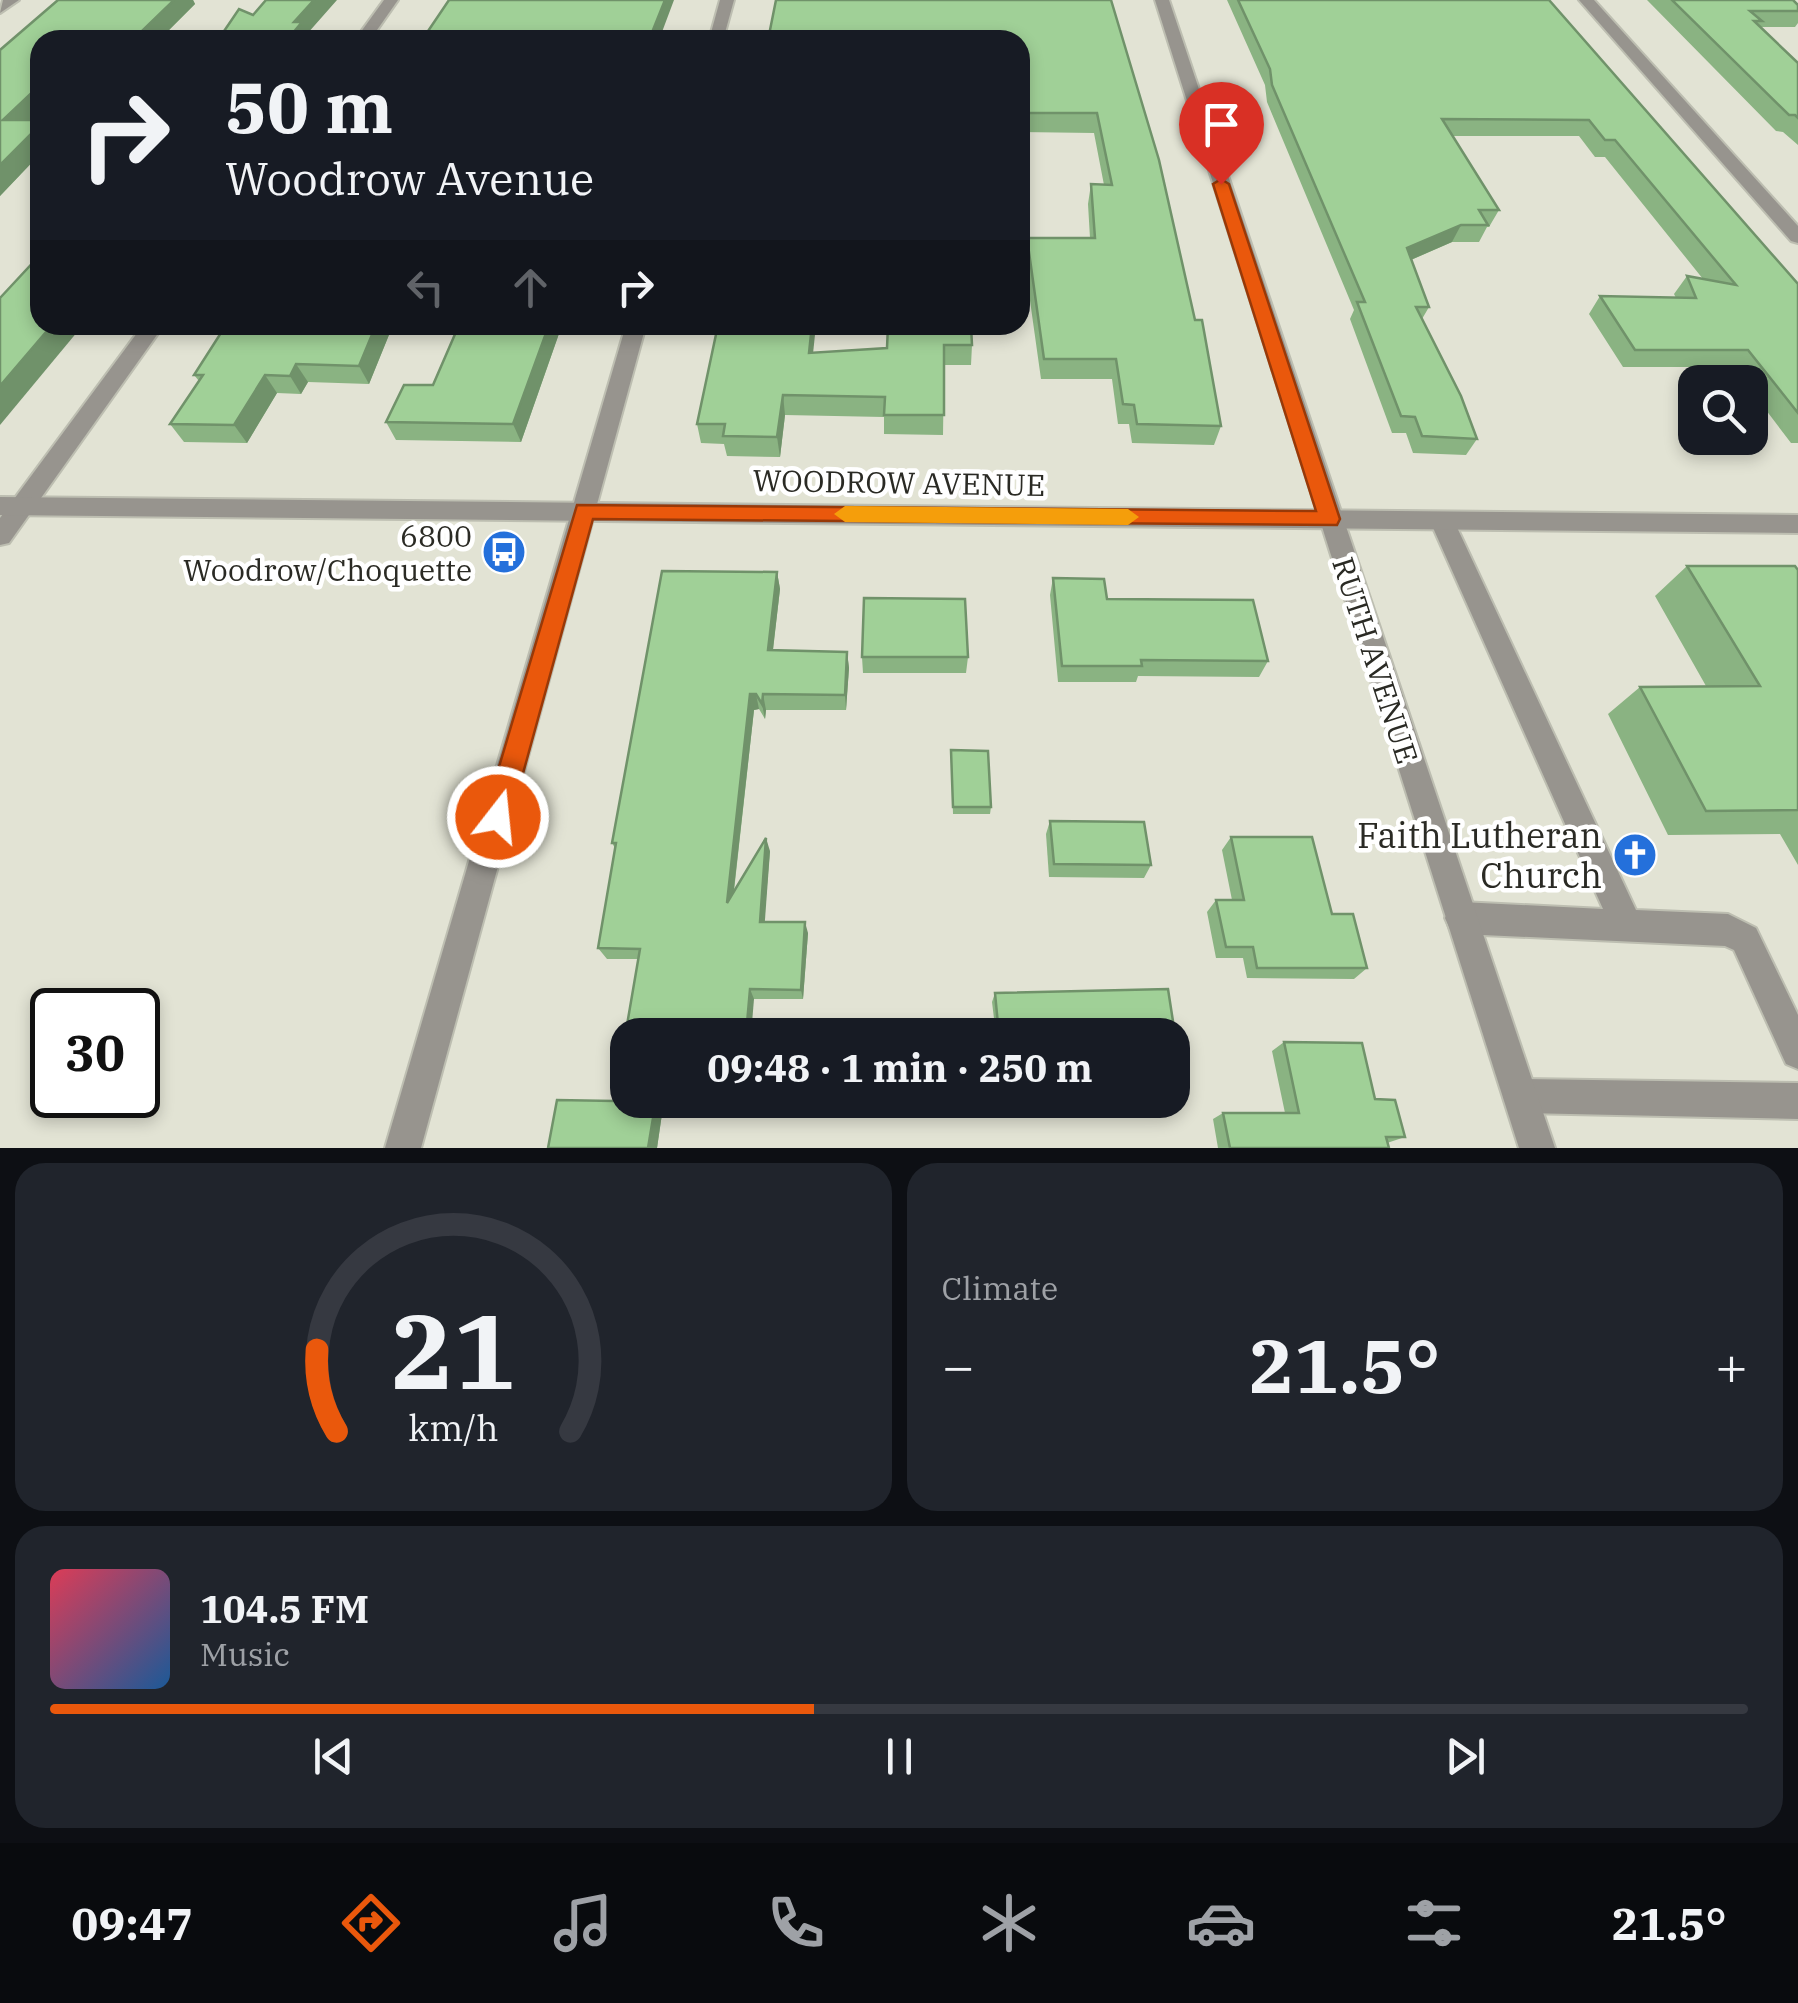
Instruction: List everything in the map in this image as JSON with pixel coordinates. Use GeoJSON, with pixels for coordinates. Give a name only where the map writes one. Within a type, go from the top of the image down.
{"type":"FeatureCollection","features":[{"type":"Feature","properties":{"kind":"street"},"geometry":{"type":"LineString","coordinates":[[0,10],[12,0]]}},
{"type":"Feature","properties":{"kind":"street"},"geometry":{"type":"LineString","coordinates":[[369,30],[391,0]]}},
{"type":"Feature","properties":{"kind":"street"},"geometry":{"type":"LineString","coordinates":[[719,30],[728,0]]}},
{"type":"Feature","properties":{"kind":"street","name":"RUTH AVENUE"},"geometry":{"type":"LineString","coordinates":[[1162,0],[1537,1148]]}},
{"type":"Feature","properties":{"kind":"street"},"geometry":{"type":"LineString","coordinates":[[1586,0],[1798,237]]}},
{"type":"Feature","properties":{"kind":"street"},"geometry":{"type":"LineString","coordinates":[[0,536],[11,506],[146,335]]}},
{"type":"Feature","properties":{"kind":"street"},"geometry":{"type":"LineString","coordinates":[[404,1148],[633,335]]}},
{"type":"Feature","properties":{"kind":"street","name":"WOODROW AVENUE"},"geometry":{"type":"LineString","coordinates":[[11,506],[1798,524]]}},
{"type":"Feature","properties":{"kind":"street"},"geometry":{"type":"LineString","coordinates":[[1442,520],[1481,596],[1627,924]]}},
{"type":"Feature","properties":{"kind":"street"},"geometry":{"type":"LineString","coordinates":[[1461,918],[1728,930],[1745,939],[1798,1052]]}},
{"type":"Feature","properties":{"kind":"street"},"geometry":{"type":"LineString","coordinates":[[1520,1096],[1798,1101]]}},
{"type":"Feature","properties":{"kind":"building"},"geometry":{"type":"Polygon","coordinates":[[[58,0],[174,0],[143,30],[30,30],[30,94],[3,120],[30,120],[30,135],[0,165],[0,50],[58,0]]]}},
{"type":"Feature","properties":{"kind":"building"},"geometry":{"type":"Polygon","coordinates":[[[266,0],[314,0],[294,22],[302,22],[295,30],[225,30],[239,9],[253,15],[266,0]]]}},
{"type":"Feature","properties":{"kind":"building"},"geometry":{"type":"Polygon","coordinates":[[[449,0],[665,0],[653,30],[429,30],[449,0]]]}},
{"type":"Feature","properties":{"kind":"building"},"geometry":{"type":"Polygon","coordinates":[[[776,0],[1111,0],[1159,160],[1195,320],[1202,320],[1221,426],[1137,424],[1134,405],[1123,404],[1116,359],[1044,359],[1030,238],[1095,238],[1091,184],[1112,185],[1097,113],[1030,113],[1030,30],[770,30],[776,0]]]}},
{"type":"Feature","properties":{"kind":"building"},"geometry":{"type":"Polygon","coordinates":[[[1238,0],[1549,0],[1798,284],[1798,413],[1768,375],[1768,365],[1760,365],[1748,350],[1635,350],[1600,296],[1696,298],[1687,276],[1736,285],[1615,140],[1605,140],[1589,120],[1442,119],[1499,210],[1479,210],[1488,225],[1461,225],[1407,248],[1429,307],[1416,307],[1461,396],[1477,439],[1422,436],[1415,417],[1401,416],[1357,302],[1365,302],[1272,85],[1270,69],[1238,0]]]}},
{"type":"Feature","properties":{"kind":"building"},"geometry":{"type":"Polygon","coordinates":[[[1672,0],[1793,0],[1798,11],[1750,11],[1762,21],[1754,21],[1798,63],[1798,118],[1789,115],[1672,0]]]}},
{"type":"Feature","properties":{"kind":"building"},"geometry":{"type":"Polygon","coordinates":[[[30,266],[30,335],[43,335],[0,386],[0,298],[30,266]]]}},
{"type":"Feature","properties":{"kind":"building"},"geometry":{"type":"Polygon","coordinates":[[[220,335],[372,335],[359,366],[296,364],[290,376],[265,375],[234,425],[170,424],[203,375],[194,375],[220,335]]]}},
{"type":"Feature","properties":{"kind":"building"},"geometry":{"type":"Polygon","coordinates":[[[455,335],[545,335],[513,424],[386,422],[404,385],[433,385],[455,335]]]}},
{"type":"Feature","properties":{"kind":"building"},"geometry":{"type":"Polygon","coordinates":[[[716,335],[811,335],[809,353],[887,348],[888,335],[972,335],[972,345],[944,345],[944,415],[884,415],[885,397],[783,395],[777,437],[723,436],[725,424],[697,424],[716,335]]]}},
{"type":"Feature","properties":{"kind":"building"},"geometry":{"type":"Polygon","coordinates":[[[1687,566],[1795,566],[1798,570],[1798,810],[1706,811],[1640,687],[1760,686],[1687,566]]]}},
{"type":"Feature","properties":{"kind":"building"},"geometry":{"type":"Polygon","coordinates":[[[662,571],[777,572],[768,650],[847,652],[845,695],[763,694],[762,704],[756,694],[750,694],[727,903],[766,838],[760,922],[805,922],[801,990],[750,989],[747,1018],[628,1018],[640,949],[598,948],[616,843],[612,843],[662,571]]]}},
{"type":"Feature","properties":{"kind":"building"},"geometry":{"type":"Polygon","coordinates":[[[1053,578],[1104,579],[1107,599],[1253,600],[1268,661],[1141,660],[1142,666],[1062,666],[1053,578]]]}},
{"type":"Feature","properties":{"kind":"building"},"geometry":{"type":"Polygon","coordinates":[[[864,598],[965,599],[968,657],[862,657],[864,598]]]}},
{"type":"Feature","properties":{"kind":"building"},"geometry":{"type":"Polygon","coordinates":[[[951,750],[988,751],[991,807],[953,807],[951,750]]]}},
{"type":"Feature","properties":{"kind":"building"},"geometry":{"type":"Polygon","coordinates":[[[1050,821],[1144,822],[1151,865],[1054,864],[1050,821]]]}},
{"type":"Feature","properties":{"kind":"building"},"geometry":{"type":"Polygon","coordinates":[[[1231,837],[1312,837],[1332,914],[1353,914],[1367,968],[1257,968],[1253,947],[1226,947],[1216,900],[1244,900],[1231,837]]]}},
{"type":"Feature","properties":{"kind":"building"},"geometry":{"type":"Polygon","coordinates":[[[1168,989],[1172,1018],[997,1018],[995,993],[1168,989]]]}},
{"type":"Feature","properties":{"kind":"building"},"geometry":{"type":"Polygon","coordinates":[[[1284,1042],[1362,1043],[1375,1099],[1395,1100],[1405,1137],[1386,1137],[1389,1148],[1230,1148],[1223,1113],[1299,1113],[1284,1042]]]}},
{"type":"Feature","properties":{"kind":"building"},"geometry":{"type":"Polygon","coordinates":[[[557,1100],[610,1101],[610,1118],[653,1118],[648,1148],[548,1148],[557,1100]]]}},
{"type":"Feature","properties":{"kind":"slow traffic"},"geometry":{"type":"LineString","coordinates":[[845,514],[1128,517]]}},
{"type":"Feature","properties":{"kind":"place","name":"6800 Woodrow/Choquette"},"geometry":{"type":"Point","coordinates":[504,552]}},
{"type":"Feature","properties":{"kind":"place","name":"Faith Lutheran Church"},"geometry":{"type":"Point","coordinates":[1635,855]}},
{"type":"Feature","properties":{"kind":"route"},"geometry":{"type":"LineString","coordinates":[[498,817],[584,511],[1330,519],[1221,184]]}}]}
